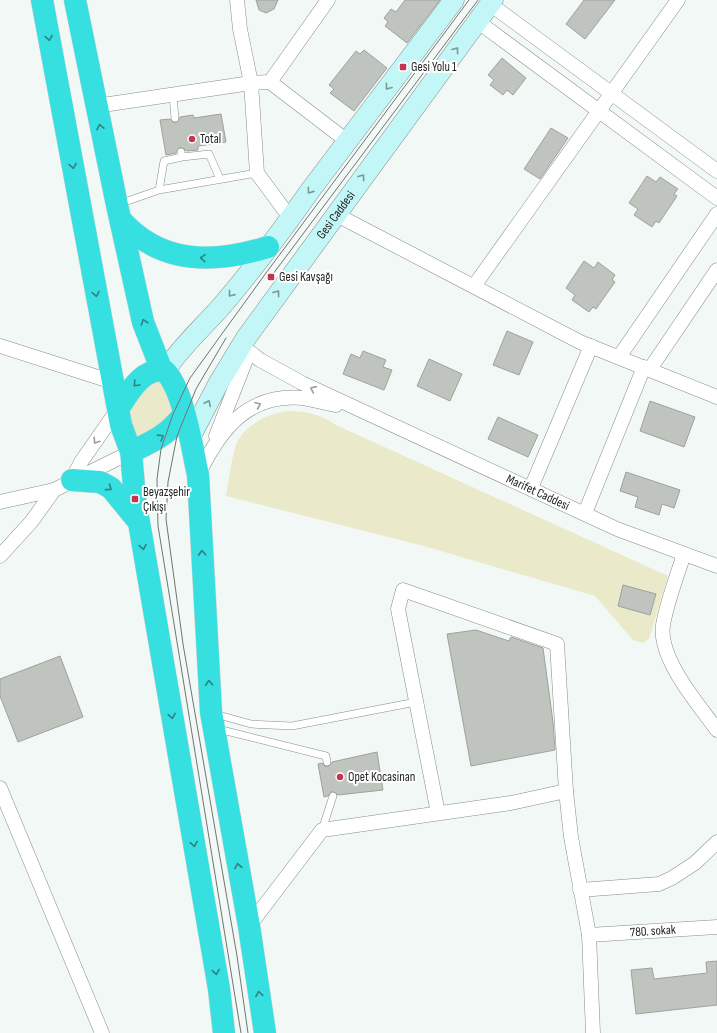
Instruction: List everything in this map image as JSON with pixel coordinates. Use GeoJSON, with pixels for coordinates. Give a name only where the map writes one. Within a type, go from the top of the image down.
{"type":"FeatureCollection","features":[{"type":"Feature","properties":{"kind":"highway"},"geometry":{"type":"LineString","coordinates":[[42,0],[120,425],[131,452],[139,522],[219,989],[224,1033]]}},
{"type":"Feature","properties":{"kind":"highway"},"geometry":{"type":"LineString","coordinates":[[75,0],[118,212],[143,322],[162,367],[176,388],[184,414],[198,475],[213,720],[249,926],[265,1033]]}},
{"type":"Feature","properties":{"kind":"highway"},"geometry":{"type":"LineString","coordinates":[[118,212],[146,242],[167,252],[178,255],[206,258],[221,257],[242,254],[268,247]]}},
{"type":"Feature","properties":{"kind":"highway"},"geometry":{"type":"LineString","coordinates":[[118,409],[130,390],[140,380],[162,367]]}},
{"type":"Feature","properties":{"kind":"highway"},"geometry":{"type":"LineString","coordinates":[[131,452],[161,438],[184,414]]}},
{"type":"Feature","properties":{"kind":"highway"},"geometry":{"type":"LineString","coordinates":[[63,485],[100,482],[111,488],[139,522]]}},
{"type":"Feature","properties":{"kind":"main road"},"geometry":{"type":"LineString","coordinates":[[162,367],[175,356],[219,309],[291,219],[347,141],[454,0]]}},
{"type":"Feature","properties":{"kind":"main road","name":"Gesi Caddesi"},"geometry":{"type":"LineString","coordinates":[[190,438],[218,384],[245,349],[335,214],[492,2]]}},
{"type":"Feature","properties":{"kind":"street"},"geometry":{"type":"LineString","coordinates":[[237,0],[240,29],[251,83],[257,173],[291,219]]}},
{"type":"Feature","properties":{"kind":"street"},"geometry":{"type":"LineString","coordinates":[[270,82],[328,0]]}},
{"type":"Feature","properties":{"kind":"street"},"geometry":{"type":"LineString","coordinates":[[474,286],[678,0]]}},
{"type":"Feature","properties":{"kind":"street"},"geometry":{"type":"LineString","coordinates":[[492,2],[611,93],[717,171]]}},
{"type":"Feature","properties":{"kind":"street"},"geometry":{"type":"LineString","coordinates":[[478,21],[717,198]]}},
{"type":"Feature","properties":{"kind":"street"},"geometry":{"type":"LineString","coordinates":[[96,106],[173,96],[251,83],[270,82],[347,141]]}},
{"type":"Feature","properties":{"kind":"street"},"geometry":{"type":"LineString","coordinates":[[335,214],[590,346],[717,397]]}},
{"type":"Feature","properties":{"kind":"street"},"geometry":{"type":"LineString","coordinates":[[619,357],[716,217]]}},
{"type":"Feature","properties":{"kind":"street"},"geometry":{"type":"LineString","coordinates":[[585,513],[647,368],[717,270]]}},
{"type":"Feature","properties":{"kind":"street"},"geometry":{"type":"LineString","coordinates":[[0,346],[113,382]]}},
{"type":"Feature","properties":{"kind":"street"},"geometry":{"type":"LineString","coordinates":[[530,488],[590,346]]}},
{"type":"Feature","properties":{"kind":"street"},"geometry":{"type":"LineString","coordinates":[[198,475],[211,447],[245,349],[302,384],[362,411]]}},
{"type":"Feature","properties":{"kind":"street"},"geometry":{"type":"LineString","coordinates":[[211,447],[237,417],[252,408],[277,399],[304,399],[362,411]]}},
{"type":"Feature","properties":{"kind":"street"},"geometry":{"type":"LineString","coordinates":[[0,556],[82,462],[118,409]]}},
{"type":"Feature","properties":{"kind":"street","name":"Marifet Caddesi"},"geometry":{"type":"LineString","coordinates":[[362,411],[617,529],[717,566]]}},
{"type":"Feature","properties":{"kind":"street"},"geometry":{"type":"LineString","coordinates":[[0,502],[63,485],[107,465],[131,452]]}},
{"type":"Feature","properties":{"kind":"street"},"geometry":{"type":"LineString","coordinates":[[684,554],[663,626],[664,648],[687,690],[717,730]]}},
{"type":"Feature","properties":{"kind":"street"},"geometry":{"type":"LineString","coordinates":[[438,813],[398,609],[403,590],[557,644],[566,791],[571,837],[589,935],[593,1033]]}},
{"type":"Feature","properties":{"kind":"street"},"geometry":{"type":"LineString","coordinates":[[0,788],[102,1033]]}},
{"type":"Feature","properties":{"kind":"street"},"geometry":{"type":"LineString","coordinates":[[249,926],[322,830],[510,803],[566,791]]}},
{"type":"Feature","properties":{"kind":"street"},"geometry":{"type":"LineString","coordinates":[[580,890],[659,884],[672,878],[694,863],[717,842]]}},
{"type":"Feature","properties":{"kind":"street","name":"780. sokak"},"geometry":{"type":"LineString","coordinates":[[589,935],[717,927]]}},
{"type":"Feature","properties":{"kind":"lane"},"geometry":{"type":"LineString","coordinates":[[173,96],[174,118]]}},
{"type":"Feature","properties":{"kind":"lane"},"geometry":{"type":"LineString","coordinates":[[159,190],[164,161],[182,155],[209,154],[220,179]]}},
{"type":"Feature","properties":{"kind":"lane"},"geometry":{"type":"LineString","coordinates":[[118,212],[159,190],[257,173]]}},
{"type":"Feature","properties":{"kind":"lane"},"geometry":{"type":"LineString","coordinates":[[213,720],[230,720],[251,724],[292,726],[416,702]]}},
{"type":"Feature","properties":{"kind":"lane"},"geometry":{"type":"LineString","coordinates":[[213,720],[326,756],[327,762]]}},
{"type":"Feature","properties":{"kind":"lane"},"geometry":{"type":"LineString","coordinates":[[322,830],[333,796]]}},
{"type":"Feature","properties":{"kind":"green space"},"geometry":{"type":"Polygon","coordinates":[[[162,380],[177,414],[137,439],[133,434],[130,416],[132,405],[150,383],[162,380]]]}},
{"type":"Feature","properties":{"kind":"green space"},"geometry":{"type":"Polygon","coordinates":[[[289,411],[319,416],[668,576],[649,639],[643,643],[633,640],[595,596],[424,546],[226,496],[233,457],[236,445],[240,438],[258,421],[274,414],[289,411]]]}},
{"type":"Feature","properties":{"kind":"building"},"geometry":{"type":"Polygon","coordinates":[[[256,0],[278,0],[274,9],[266,13],[259,10],[256,0]]]}},
{"type":"Feature","properties":{"kind":"building"},"geometry":{"type":"Polygon","coordinates":[[[405,0],[440,0],[407,43],[385,26],[388,22],[384,18],[391,9],[396,12],[405,0]]]}},
{"type":"Feature","properties":{"kind":"building"},"geometry":{"type":"Polygon","coordinates":[[[584,0],[615,0],[585,39],[566,24],[584,0]]]}},
{"type":"Feature","properties":{"kind":"building"},"geometry":{"type":"Polygon","coordinates":[[[364,50],[387,68],[354,111],[330,93],[334,89],[329,85],[356,51],[360,54],[364,50]]]}},
{"type":"Feature","properties":{"kind":"building"},"geometry":{"type":"Polygon","coordinates":[[[502,58],[526,78],[513,95],[507,90],[503,95],[490,85],[494,80],[488,75],[502,58]]]}},
{"type":"Feature","properties":{"kind":"building"},"geometry":{"type":"Polygon","coordinates":[[[221,114],[226,142],[198,146],[198,150],[187,151],[180,147],[176,153],[166,155],[160,120],[170,119],[176,123],[180,117],[193,115],[194,118],[221,114]]]}},
{"type":"Feature","properties":{"kind":"building"},"geometry":{"type":"Polygon","coordinates":[[[551,128],[568,138],[540,179],[524,169],[551,128]]]}},
{"type":"Feature","properties":{"kind":"building"},"geometry":{"type":"Polygon","coordinates":[[[647,176],[656,182],[660,177],[678,189],[674,194],[677,196],[659,223],[656,221],[652,227],[634,215],[638,209],[629,203],[647,176]]]}},
{"type":"Feature","properties":{"kind":"building"},"geometry":{"type":"Polygon","coordinates":[[[584,261],[594,268],[598,262],[615,275],[612,280],[615,282],[596,309],[593,307],[589,312],[572,300],[575,295],[566,288],[584,261]]]}},
{"type":"Feature","properties":{"kind":"building"},"geometry":{"type":"Polygon","coordinates":[[[507,331],[533,342],[519,375],[493,365],[507,331]]]}},
{"type":"Feature","properties":{"kind":"building"},"geometry":{"type":"Polygon","coordinates":[[[363,351],[386,360],[383,367],[392,370],[384,390],[343,374],[351,354],[360,358],[363,351]]]}},
{"type":"Feature","properties":{"kind":"building"},"geometry":{"type":"Polygon","coordinates":[[[429,359],[462,374],[450,401],[417,386],[429,359]]]}},
{"type":"Feature","properties":{"kind":"building"},"geometry":{"type":"Polygon","coordinates":[[[650,401],[695,417],[684,447],[640,431],[650,401]]]}},
{"type":"Feature","properties":{"kind":"building"},"geometry":{"type":"Polygon","coordinates":[[[498,417],[538,435],[528,457],[488,439],[498,417]]]}},
{"type":"Feature","properties":{"kind":"building"},"geometry":{"type":"Polygon","coordinates":[[[626,472],[680,490],[674,508],[662,504],[659,515],[635,507],[638,497],[620,491],[626,472]]]}},
{"type":"Feature","properties":{"kind":"building"},"geometry":{"type":"Polygon","coordinates":[[[623,585],[656,594],[650,615],[618,606],[623,585]]]}},
{"type":"Feature","properties":{"kind":"building"},"geometry":{"type":"Polygon","coordinates":[[[476,630],[509,641],[511,637],[543,648],[553,722],[555,750],[471,766],[447,634],[476,630]]]}},
{"type":"Feature","properties":{"kind":"building"},"geometry":{"type":"Polygon","coordinates":[[[60,656],[83,717],[18,742],[0,696],[0,679],[60,656]]]}},
{"type":"Feature","properties":{"kind":"building"},"geometry":{"type":"Polygon","coordinates":[[[377,752],[383,790],[338,795],[332,791],[328,796],[324,797],[318,764],[322,763],[328,767],[332,762],[377,752]]]}},
{"type":"Feature","properties":{"kind":"building"},"geometry":{"type":"Polygon","coordinates":[[[717,961],[717,1005],[636,1014],[631,970],[652,968],[654,979],[707,973],[706,962],[717,961]]]}},
{"type":"Feature","properties":{"kind":"tram line"},"geometry":{"type":"LineString","coordinates":[[241,1033],[158,526],[157,479],[161,449],[173,414],[190,378],[266,273],[469,0]]}},
{"type":"Feature","properties":{"kind":"tram line"},"geometry":{"type":"LineString","coordinates":[[273,274],[478,0]]}},
{"type":"Feature","properties":{"kind":"tram line"},"geometry":{"type":"LineString","coordinates":[[226,338],[196,389],[177,436],[168,482],[166,519],[183,644],[237,956],[248,1033]]}},
{"type":"Feature","properties":{"kind":"place","name":"Gesi Yolu 1"},"geometry":{"type":"Point","coordinates":[403,67]}},
{"type":"Feature","properties":{"kind":"place","name":"Total"},"geometry":{"type":"Point","coordinates":[192,139]}},
{"type":"Feature","properties":{"kind":"place","name":"Gesi Kavşağı"},"geometry":{"type":"Point","coordinates":[271,277]}},
{"type":"Feature","properties":{"kind":"place","name":"Beyazşehir Çıkışı"},"geometry":{"type":"Point","coordinates":[135,499]}},
{"type":"Feature","properties":{"kind":"place","name":"Opet Kocasinan"},"geometry":{"type":"Point","coordinates":[340,777]}}]}
